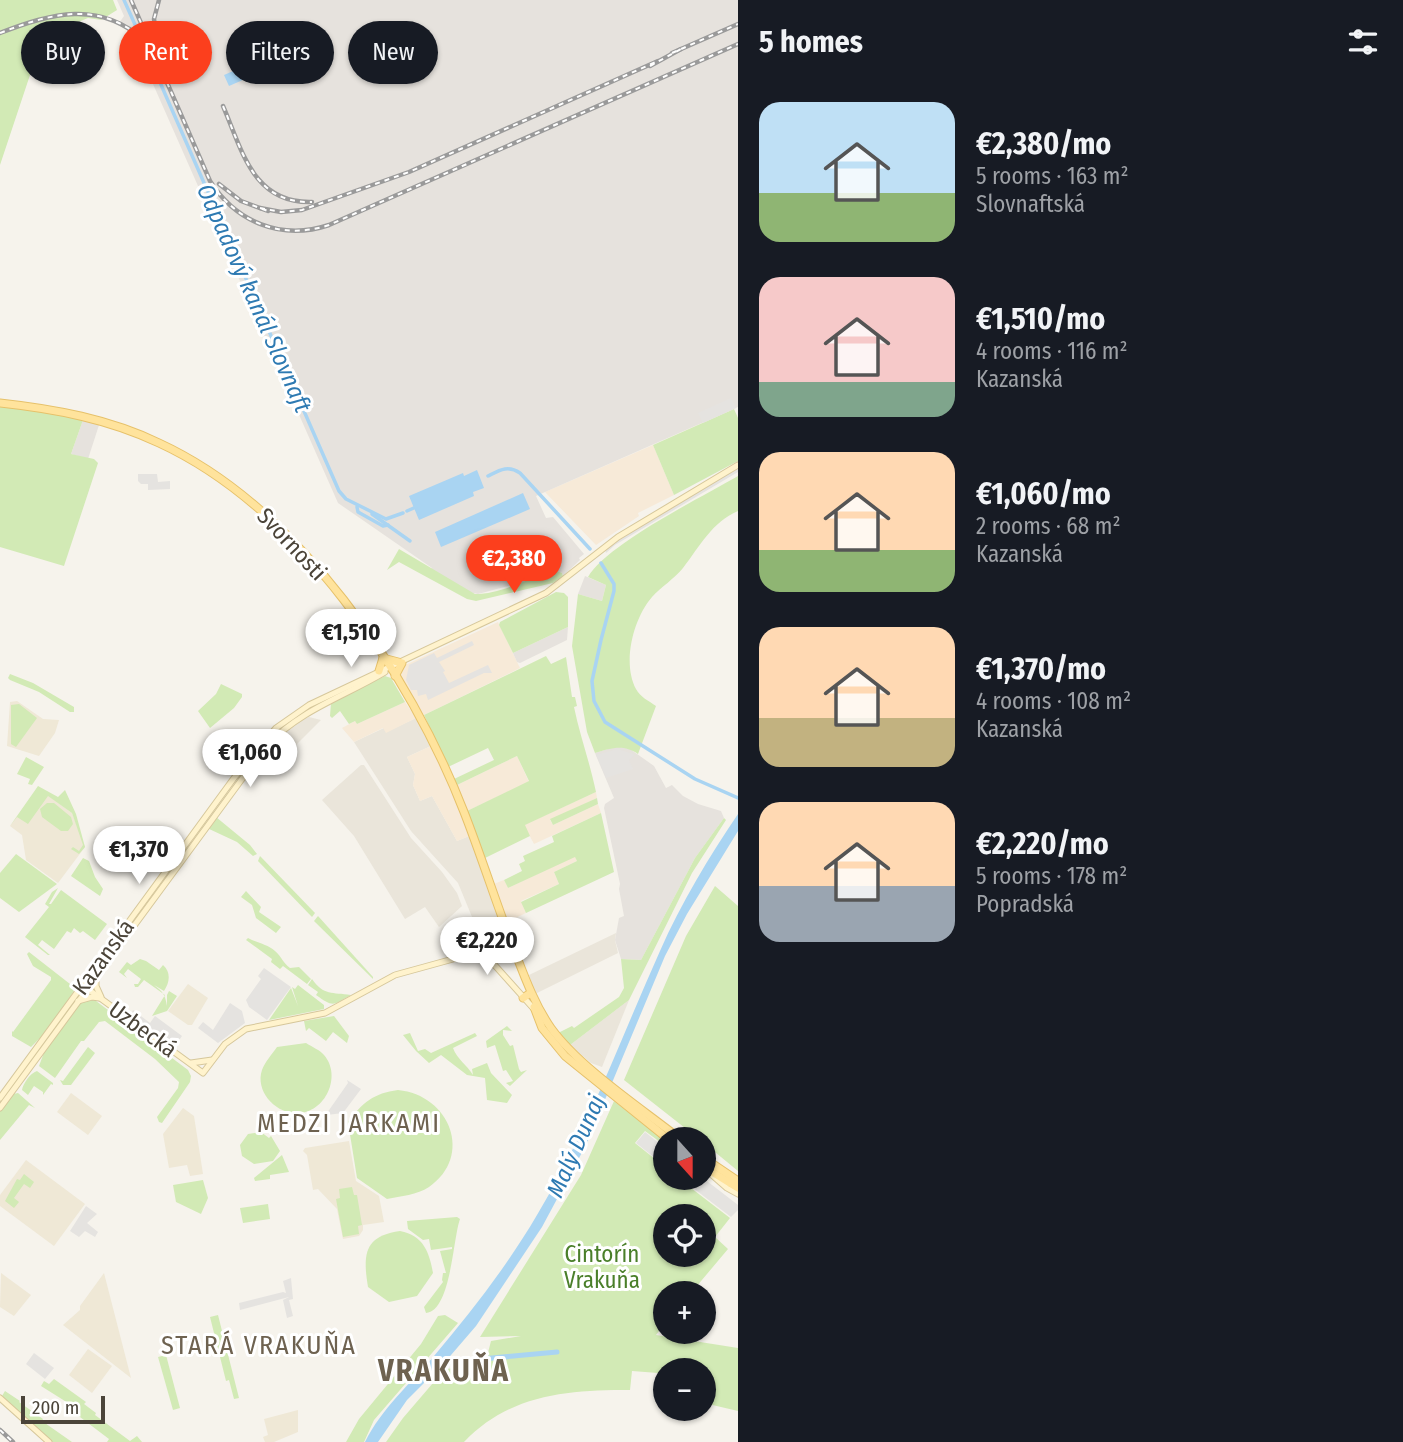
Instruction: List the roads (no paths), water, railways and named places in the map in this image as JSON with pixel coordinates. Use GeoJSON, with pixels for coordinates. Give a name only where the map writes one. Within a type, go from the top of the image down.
{"type":"FeatureCollection","features":[{"type":"Feature","properties":{"kind":"main road","name":"Svornosti"},"geometry":{"type":"LineString","coordinates":[[0,403],[67,412],[114,425],[161,443],[217,476],[261,510],[296,545],[341,598],[396,676],[425,727],[454,787],[526,981],[551,1028],[598,1079]]}},
{"type":"Feature","properties":{"kind":"main road","name":"Kazanská"},"geometry":{"type":"LineString","coordinates":[[0,1098],[85,987],[234,778],[270,734],[286,720],[309,705],[546,593],[622,533],[738,465]]}},
{"type":"Feature","properties":{"kind":"main road"},"geometry":{"type":"LineString","coordinates":[[383,658],[402,663],[396,676],[381,672],[383,658]]}},
{"type":"Feature","properties":{"kind":"main road","name":"Kazanská"},"geometry":{"type":"LineString","coordinates":[[0,1108],[78,1001],[85,987],[96,977],[272,739],[309,710],[381,672]]}},
{"type":"Feature","properties":{"kind":"main road"},"geometry":{"type":"LineString","coordinates":[[189,1063],[212,1060],[225,1044],[248,1028],[325,1013],[396,975],[482,951],[526,996],[542,1028]]}},
{"type":"Feature","properties":{"kind":"main road"},"geometry":{"type":"LineString","coordinates":[[96,977],[96,986],[102,999]]}},
{"type":"Feature","properties":{"kind":"main road","name":"Svornosti"},"geometry":{"type":"LineString","coordinates":[[526,981],[526,996],[536,1011],[542,1028],[565,1056],[598,1079]]}},
{"type":"Feature","properties":{"kind":"main road","name":"Uzbecká"},"geometry":{"type":"LineString","coordinates":[[85,987],[203,1073],[212,1060]]}},
{"type":"Feature","properties":{"kind":"main road"},"geometry":{"type":"LineString","coordinates":[[78,1001],[92,997],[102,999]]}},
{"type":"Feature","properties":{"kind":"main road"},"geometry":{"type":"LineString","coordinates":[[536,1011],[551,1028]]}},
{"type":"Feature","properties":{"kind":"main road"},"geometry":{"type":"LineString","coordinates":[[598,1079],[663,1127]]}},
{"type":"Feature","properties":{"kind":"main road"},"geometry":{"type":"LineString","coordinates":[[616,1093],[654,1127]]}},
{"type":"Feature","properties":{"kind":"main road"},"geometry":{"type":"LineString","coordinates":[[716,1166],[738,1181]]}},
{"type":"Feature","properties":{"kind":"main road"},"geometry":{"type":"LineString","coordinates":[[716,1175],[738,1188]]}},
{"type":"Feature","properties":{"kind":"main road"},"geometry":{"type":"LineString","coordinates":[[716,1178],[738,1194]]}},
{"type":"Feature","properties":{"kind":"main road"},"geometry":{"type":"LineString","coordinates":[[0,1398],[48,1442]]}},
{"type":"Feature","properties":{"kind":"water"},"geometry":{"type":"Polygon","coordinates":[[[477,470],[484,488],[473,492],[474,496],[419,520],[409,496],[463,473],[464,476],[477,470]]]}},
{"type":"Feature","properties":{"kind":"water"},"geometry":{"type":"Polygon","coordinates":[[[523,493],[530,509],[441,547],[435,532],[523,493]]]}},
{"type":"Feature","properties":{"kind":"water","name":"Malý Dunaj"},"geometry":{"type":"Polygon","coordinates":[[[738,814],[738,831],[687,914],[665,956],[586,1145],[542,1227],[476,1326],[407,1400],[378,1442],[365,1442],[388,1407],[434,1356],[488,1288],[537,1215],[572,1151],[677,915],[738,814]]]}},
{"type":"Feature","properties":{"kind":"waterway","name":"Odpadový kanál Slovnaft"},"geometry":{"type":"LineString","coordinates":[[124,0],[133,21]]}},
{"type":"Feature","properties":{"kind":"waterway","name":"Odpadový kanál Slovnaft"},"geometry":{"type":"LineString","coordinates":[[161,84],[339,491],[346,499],[386,519],[403,513]]}},
{"type":"Feature","properties":{"kind":"waterway","name":"Odpadový kanál Slovnaft"},"geometry":{"type":"LineString","coordinates":[[488,476],[508,469],[520,473],[590,549]]}},
{"type":"Feature","properties":{"kind":"waterway"},"geometry":{"type":"LineString","coordinates":[[357,507],[358,512],[383,526],[388,525]]}},
{"type":"Feature","properties":{"kind":"waterway","name":"Odpadový kanál Slovnaft"},"geometry":{"type":"LineString","coordinates":[[407,511],[416,507]]}},
{"type":"Feature","properties":{"kind":"waterway"},"geometry":{"type":"LineString","coordinates":[[372,514],[410,541]]}},
{"type":"Feature","properties":{"kind":"waterway","name":"Odpadový kanál Slovnaft"},"geometry":{"type":"LineString","coordinates":[[601,563],[614,584],[592,681],[594,701],[605,722],[695,779],[738,798]]}},
{"type":"Feature","properties":{"kind":"waterway"},"geometry":{"type":"LineString","coordinates":[[439,1363],[557,1352]]}},
{"type":"Feature","properties":{"kind":"railway"},"geometry":{"type":"LineString","coordinates":[[131,0],[210,181],[221,195],[246,217],[277,229],[294,231],[329,225],[738,44]]}},
{"type":"Feature","properties":{"kind":"railway"},"geometry":{"type":"LineString","coordinates":[[154,21],[159,0]]}},
{"type":"Feature","properties":{"kind":"railway"},"geometry":{"type":"LineString","coordinates":[[0,33],[38,20],[75,14],[92,15],[119,23]]}},
{"type":"Feature","properties":{"kind":"railway"},"geometry":{"type":"LineString","coordinates":[[672,53],[738,24]]}},
{"type":"Feature","properties":{"kind":"railway"},"geometry":{"type":"LineString","coordinates":[[650,66],[681,49]]}},
{"type":"Feature","properties":{"kind":"railway"},"geometry":{"type":"LineString","coordinates":[[260,208],[281,212],[302,210],[409,172],[658,61]]}},
{"type":"Feature","properties":{"kind":"railway"},"geometry":{"type":"LineString","coordinates":[[223,106],[244,156],[263,184],[276,194],[292,200],[312,202]]}},
{"type":"Feature","properties":{"kind":"railway"},"geometry":{"type":"LineString","coordinates":[[219,184],[241,201],[268,211]]}},
{"type":"Feature","properties":{"kind":"railway"},"geometry":{"type":"LineString","coordinates":[[0,1430],[13,1442]]}},
{"type":"Feature","properties":{"kind":"district","name":"MEDZI JARKAMI"},"geometry":{"type":"Point","coordinates":[349,1123]}},
{"type":"Feature","properties":{"kind":"district","name":"STARÁ VRAKUŇA"},"geometry":{"type":"Point","coordinates":[259,1345]}},
{"type":"Feature","properties":{"kind":"district","name":"VRAKUŇA"},"geometry":{"type":"Point","coordinates":[444,1371]}},
{"type":"Feature","properties":{"kind":"park label","name":"Cintorín Vrakuňa"},"geometry":{"type":"Point","coordinates":[602,1267]}}]}
